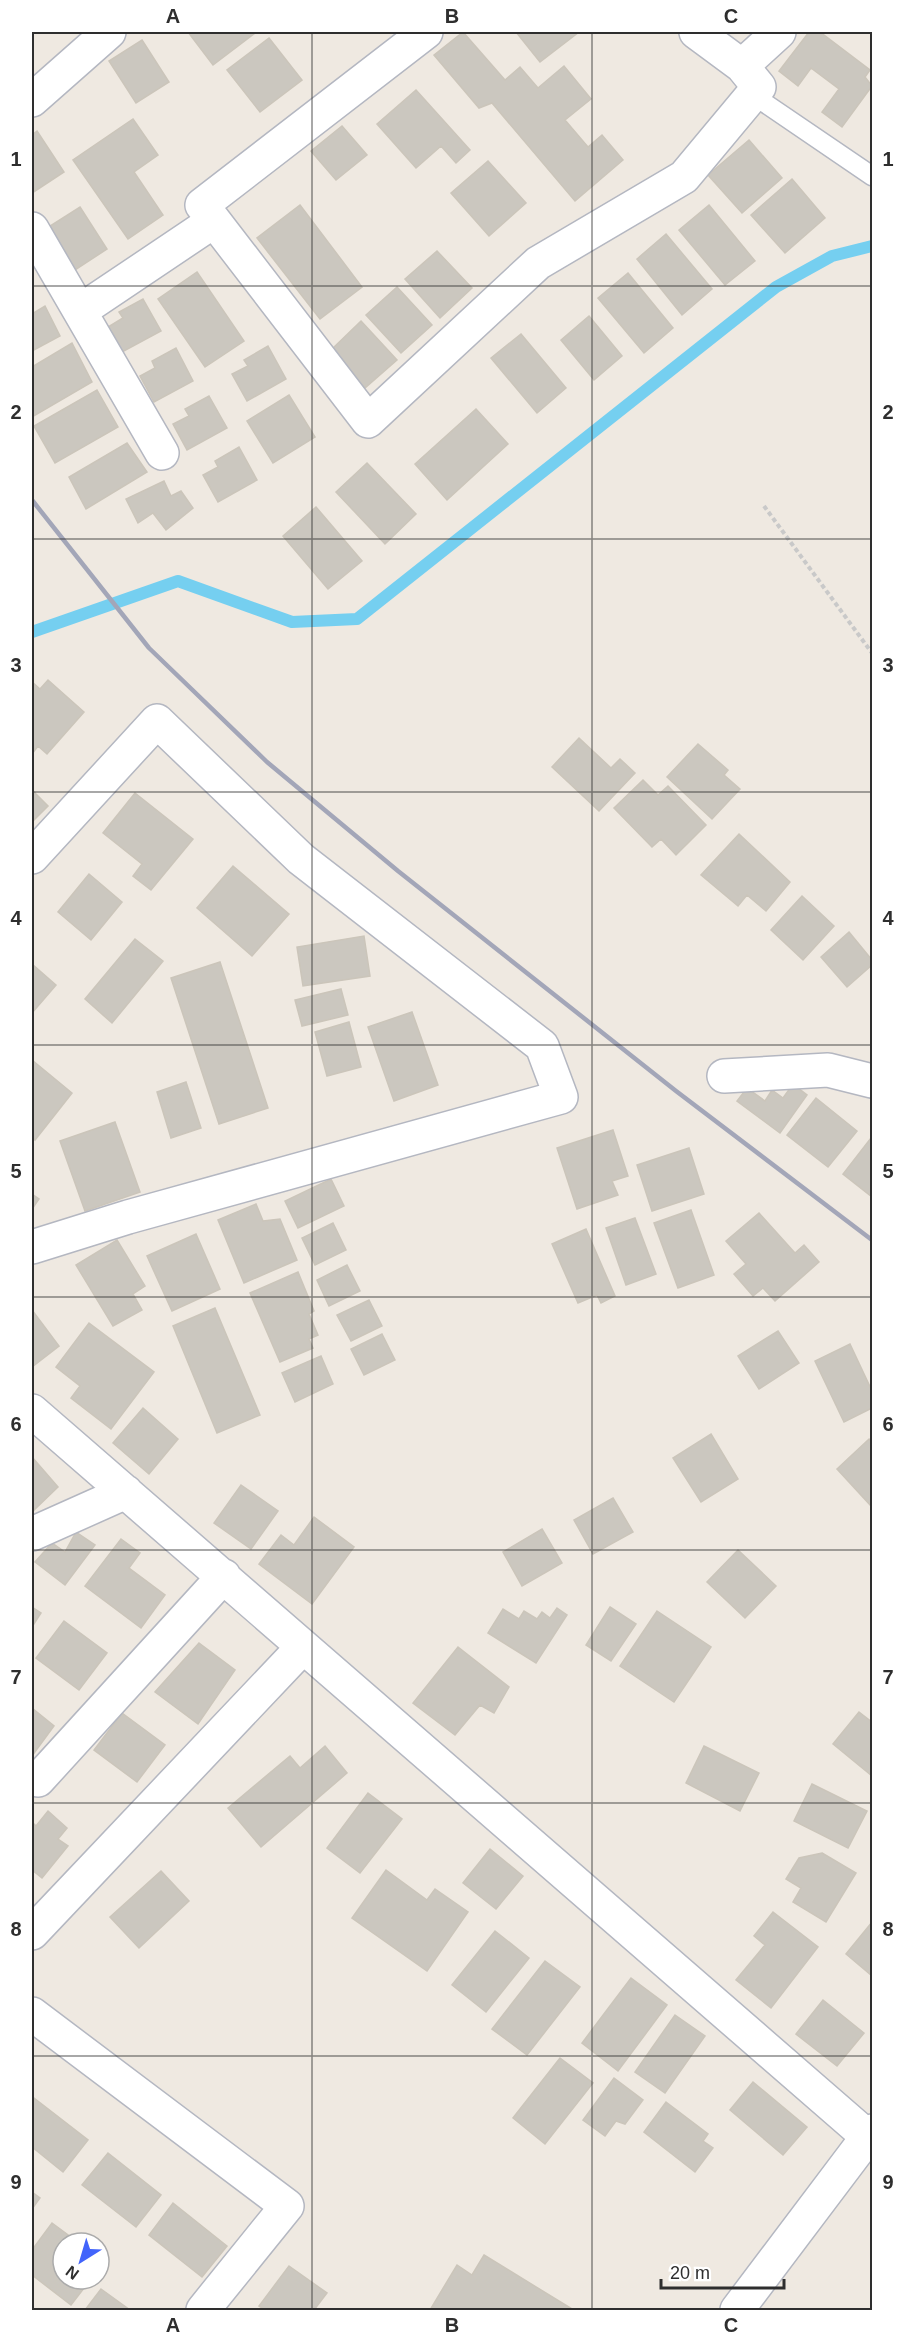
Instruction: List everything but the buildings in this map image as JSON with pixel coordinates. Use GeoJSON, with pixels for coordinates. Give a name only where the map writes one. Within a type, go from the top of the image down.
{"type":"FeatureCollection","features":[{"type":"Feature","properties":{"kind":"street"},"geometry":{"type":"LineString","coordinates":[[32,100],[109,32]]}},
{"type":"Feature","properties":{"kind":"street"},"geometry":{"type":"LineString","coordinates":[[426,32],[202,205],[368,421],[538,263],[684,177],[779,32]]}},
{"type":"Feature","properties":{"kind":"street"},"geometry":{"type":"LineString","coordinates":[[696,32],[748,81]]}},
{"type":"Feature","properties":{"kind":"street"},"geometry":{"type":"LineString","coordinates":[[80,311],[214,221]]}},
{"type":"Feature","properties":{"kind":"street"},"geometry":{"type":"LineString","coordinates":[[32,229],[162,453]]}},
{"type":"Feature","properties":{"kind":"street"},"geometry":{"type":"LineString","coordinates":[[32,857],[157,721],[301,859],[542,1046],[561,1097],[128,1217],[32,1247]]}},
{"type":"Feature","properties":{"kind":"street"},"geometry":{"type":"LineString","coordinates":[[724,1076],[828,1070],[873,1081]]}},
{"type":"Feature","properties":{"kind":"street"},"geometry":{"type":"LineString","coordinates":[[32,1411],[224,1576],[302,1648],[870,2134],[737,2310]]}},
{"type":"Feature","properties":{"kind":"street"},"geometry":{"type":"LineString","coordinates":[[32,1534],[126,1492]]}},
{"type":"Feature","properties":{"kind":"street"},"geometry":{"type":"LineString","coordinates":[[38,1780],[224,1576]]}},
{"type":"Feature","properties":{"kind":"street"},"geometry":{"type":"LineString","coordinates":[[32,1933],[302,1648]]}},
{"type":"Feature","properties":{"kind":"street"},"geometry":{"type":"LineString","coordinates":[[32,2014],[287,2206],[203,2310]]}},
{"type":"Feature","properties":{"kind":"lane"},"geometry":{"type":"LineString","coordinates":[[748,81],[873,176]]}},
{"type":"Feature","properties":{"kind":"path"},"geometry":{"type":"LineString","coordinates":[[764,506],[873,653]]}},
{"type":"Feature","properties":{"kind":"waterway"},"geometry":{"type":"LineString","coordinates":[[32,632],[178,581],[292,622],[357,619],[776,287],[832,256],[872,246]]}},
{"type":"Feature","properties":{"kind":"railway"},"geometry":{"type":"LineString","coordinates":[[32,500],[149,648],[267,762],[398,871],[676,1091],[872,1240]]}}]}
